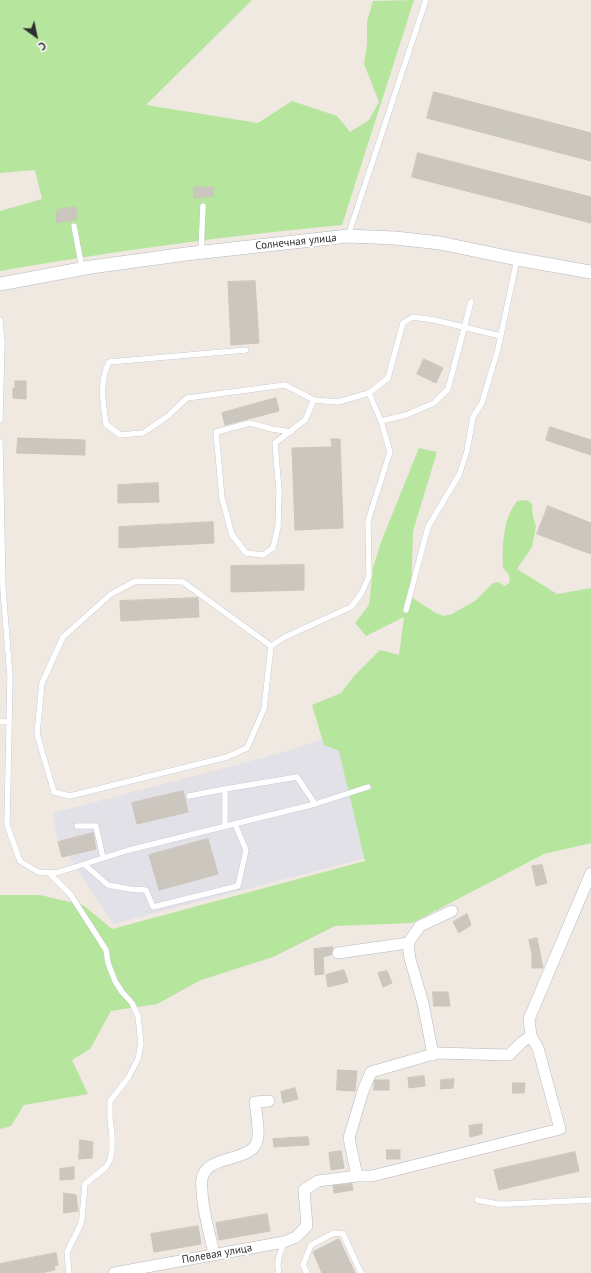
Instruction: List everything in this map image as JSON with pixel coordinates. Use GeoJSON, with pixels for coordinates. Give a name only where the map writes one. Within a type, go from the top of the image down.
{"type":"FeatureCollection","features":[{"type":"Feature","properties":{"kind":"street","name":"Солнечная улица"},"geometry":{"type":"LineString","coordinates":[[0,284],[82,268],[201,252],[348,236],[395,238],[440,243],[591,272]]}},
{"type":"Feature","properties":{"kind":"street"},"geometry":{"type":"LineString","coordinates":[[531,1036],[522,1042],[509,1055],[437,1053],[371,1072],[363,1091],[349,1138],[357,1176],[372,1176],[560,1129],[538,1048],[531,1036],[529,1019],[591,873]]}},
{"type":"Feature","properties":{"kind":"street"},"geometry":{"type":"LineString","coordinates":[[433,1054],[423,1003],[410,959],[408,943],[420,926],[452,911]]}},
{"type":"Feature","properties":{"kind":"street"},"geometry":{"type":"LineString","coordinates":[[338,953],[408,943]]}},
{"type":"Feature","properties":{"kind":"street"},"geometry":{"type":"LineString","coordinates":[[214,1254],[203,1203],[202,1179],[207,1170],[218,1162],[246,1153],[256,1145],[258,1136],[256,1102],[269,1100]]}},
{"type":"Feature","properties":{"kind":"street","name":"Полевая улица"},"geometry":{"type":"LineString","coordinates":[[114,1273],[284,1242],[296,1237],[306,1226],[304,1190],[318,1181],[357,1176]]}},
{"type":"Feature","properties":{"kind":"lane"},"geometry":{"type":"LineString","coordinates":[[348,236],[426,0]]}},
{"type":"Feature","properties":{"kind":"lane"},"geometry":{"type":"LineString","coordinates":[[201,252],[203,206]]}},
{"type":"Feature","properties":{"kind":"lane"},"geometry":{"type":"LineString","coordinates":[[74,226],[82,268]]}},
{"type":"Feature","properties":{"kind":"lane"},"geometry":{"type":"LineString","coordinates":[[406,610],[428,527],[459,475],[467,450],[473,417],[482,403],[498,349],[517,259]]}},
{"type":"Feature","properties":{"kind":"lane"},"geometry":{"type":"LineString","coordinates":[[381,421],[406,415],[434,404],[448,389],[471,302]]}},
{"type":"Feature","properties":{"kind":"lane"},"geometry":{"type":"LineString","coordinates":[[246,350],[109,362],[104,372],[102,398],[106,424],[120,435],[143,433],[168,416],[187,398],[285,384],[314,400],[338,402],[369,393],[388,378],[403,323],[413,317],[434,320],[501,336]]}},
{"type":"Feature","properties":{"kind":"lane"},"geometry":{"type":"LineString","coordinates":[[0,320],[2,343],[0,420]]}},
{"type":"Feature","properties":{"kind":"lane"},"geometry":{"type":"LineString","coordinates":[[271,646],[285,637],[351,607],[361,594],[369,576],[368,521],[390,452],[381,421],[369,393]]}},
{"type":"Feature","properties":{"kind":"lane"},"geometry":{"type":"LineString","coordinates":[[291,432],[250,423],[216,432],[222,498],[232,536],[246,553],[263,555],[273,548],[278,527],[279,491],[276,443],[291,432],[305,420],[314,400]]}},
{"type":"Feature","properties":{"kind":"lane"},"geometry":{"type":"LineString","coordinates":[[0,442],[1,590],[10,677],[7,825],[20,861],[38,872],[56,873],[103,858],[315,804],[368,787]]}},
{"type":"Feature","properties":{"kind":"lane"},"geometry":{"type":"LineString","coordinates":[[136,582],[183,582],[271,646],[264,709],[247,748],[227,757],[70,796],[54,792],[37,734],[42,682],[63,637],[111,594],[136,582]]}},
{"type":"Feature","properties":{"kind":"lane"},"geometry":{"type":"LineString","coordinates":[[0,722],[9,721]]}},
{"type":"Feature","properties":{"kind":"lane"},"geometry":{"type":"LineString","coordinates":[[189,796],[297,777],[315,804]]}},
{"type":"Feature","properties":{"kind":"lane"},"geometry":{"type":"LineString","coordinates":[[225,789],[225,826]]}},
{"type":"Feature","properties":{"kind":"lane"},"geometry":{"type":"LineString","coordinates":[[85,865],[108,885],[146,890],[153,907],[238,886],[246,850],[235,824]]}},
{"type":"Feature","properties":{"kind":"lane"},"geometry":{"type":"LineString","coordinates":[[77,826],[96,826],[103,858]]}},
{"type":"Feature","properties":{"kind":"lane"},"geometry":{"type":"LineString","coordinates":[[49,873],[70,894],[105,948],[115,981],[132,1003],[138,1016],[141,1039],[141,1051],[134,1069],[110,1101],[112,1150],[110,1160],[106,1167],[85,1184],[80,1226],[67,1252],[69,1273]]}},
{"type":"Feature","properties":{"kind":"lane"},"geometry":{"type":"LineString","coordinates":[[477,1200],[498,1204],[510,1204],[591,1200]]}},
{"type":"Feature","properties":{"kind":"lane"},"geometry":{"type":"LineString","coordinates":[[307,1273],[303,1266],[311,1244],[334,1233],[343,1234],[361,1273]]}},
{"type":"Feature","properties":{"kind":"lane"},"geometry":{"type":"LineString","coordinates":[[279,1273],[277,1264],[284,1242]]}},
{"type":"Feature","properties":{"kind":"shaded area"},"geometry":{"type":"Polygon","coordinates":[[[347,732],[377,855],[113,924],[57,838],[53,813],[277,754],[347,732]]]}},
{"type":"Feature","properties":{"kind":"green space"},"geometry":{"type":"Polygon","coordinates":[[[0,0],[252,0],[146,105],[258,123],[292,101],[337,116],[350,132],[369,120],[379,102],[364,64],[367,44],[367,22],[373,1],[414,0],[342,225],[170,245],[0,271],[0,211],[42,199],[35,170],[0,173],[0,0]]]}},
{"type":"Feature","properties":{"kind":"green space"},"geometry":{"type":"Polygon","coordinates":[[[419,448],[437,452],[413,531],[411,597],[436,613],[444,616],[452,614],[475,601],[493,583],[498,582],[505,586],[509,583],[509,575],[503,568],[504,533],[512,508],[517,501],[527,500],[532,504],[533,517],[536,526],[532,547],[517,569],[557,594],[591,588],[591,843],[544,854],[412,923],[335,926],[273,957],[201,980],[157,1004],[111,1011],[90,1049],[72,1060],[88,1094],[24,1105],[11,1126],[0,1129],[0,895],[40,895],[83,905],[112,929],[365,861],[339,751],[324,745],[312,705],[341,693],[354,676],[380,650],[399,655],[404,617],[366,636],[355,623],[369,605],[373,568],[381,542],[419,448]]]}},
{"type":"Feature","properties":{"kind":"building"},"geometry":{"type":"Polygon","coordinates":[[[434,92],[591,133],[591,161],[427,118],[434,92]]]}},
{"type":"Feature","properties":{"kind":"building"},"geometry":{"type":"Polygon","coordinates":[[[418,153],[591,197],[591,223],[412,177],[418,153]]]}},
{"type":"Feature","properties":{"kind":"building"},"geometry":{"type":"Polygon","coordinates":[[[194,187],[214,187],[213,196],[194,198],[194,187]]]}},
{"type":"Feature","properties":{"kind":"building"},"geometry":{"type":"Polygon","coordinates":[[[76,207],[77,219],[56,223],[57,210],[76,207]]]}},
{"type":"Feature","properties":{"kind":"building"},"geometry":{"type":"Polygon","coordinates":[[[255,281],[259,343],[231,345],[228,282],[255,281]]]}},
{"type":"Feature","properties":{"kind":"building"},"geometry":{"type":"Polygon","coordinates":[[[424,359],[443,368],[436,383],[417,374],[424,359]]]}},
{"type":"Feature","properties":{"kind":"building"},"geometry":{"type":"Polygon","coordinates":[[[15,381],[26,381],[26,399],[13,398],[15,381]]]}},
{"type":"Feature","properties":{"kind":"building"},"geometry":{"type":"Polygon","coordinates":[[[276,398],[279,411],[225,425],[222,413],[276,398]]]}},
{"type":"Feature","properties":{"kind":"building"},"geometry":{"type":"Polygon","coordinates":[[[550,427],[591,440],[591,455],[546,440],[550,427]]]}},
{"type":"Feature","properties":{"kind":"building"},"geometry":{"type":"Polygon","coordinates":[[[18,438],[85,440],[85,455],[17,453],[18,438]]]}},
{"type":"Feature","properties":{"kind":"building"},"geometry":{"type":"Polygon","coordinates":[[[331,439],[340,439],[343,528],[295,530],[292,448],[332,447],[331,439]]]}},
{"type":"Feature","properties":{"kind":"building"},"geometry":{"type":"Polygon","coordinates":[[[158,483],[159,502],[118,503],[118,485],[158,483]]]}},
{"type":"Feature","properties":{"kind":"building"},"geometry":{"type":"Polygon","coordinates":[[[548,506],[591,523],[591,554],[537,534],[548,506]]]}},
{"type":"Feature","properties":{"kind":"building"},"geometry":{"type":"Polygon","coordinates":[[[213,522],[214,543],[119,548],[119,527],[213,522]]]}},
{"type":"Feature","properties":{"kind":"building"},"geometry":{"type":"Polygon","coordinates":[[[304,565],[304,590],[231,592],[231,566],[304,565]]]}},
{"type":"Feature","properties":{"kind":"building"},"geometry":{"type":"Polygon","coordinates":[[[198,598],[199,617],[121,621],[120,601],[198,598]]]}},
{"type":"Feature","properties":{"kind":"building"},"geometry":{"type":"Polygon","coordinates":[[[183,791],[188,812],[137,824],[132,803],[183,791]]]}},
{"type":"Feature","properties":{"kind":"building"},"geometry":{"type":"Polygon","coordinates":[[[93,833],[96,849],[62,857],[58,842],[93,833]]]}},
{"type":"Feature","properties":{"kind":"building"},"geometry":{"type":"Polygon","coordinates":[[[208,839],[218,874],[159,890],[149,855],[208,839]]]}},
{"type":"Feature","properties":{"kind":"building"},"geometry":{"type":"Polygon","coordinates":[[[542,865],[547,883],[536,886],[532,866],[542,865]]]}},
{"type":"Feature","properties":{"kind":"building"},"geometry":{"type":"Polygon","coordinates":[[[467,914],[471,925],[459,933],[453,922],[467,914]]]}},
{"type":"Feature","properties":{"kind":"building"},"geometry":{"type":"Polygon","coordinates":[[[537,938],[543,968],[532,968],[532,954],[529,940],[537,938]]]}},
{"type":"Feature","properties":{"kind":"building"},"geometry":{"type":"Polygon","coordinates":[[[333,947],[331,955],[323,957],[324,974],[315,975],[314,949],[333,947]]]}},
{"type":"Feature","properties":{"kind":"building"},"geometry":{"type":"Polygon","coordinates":[[[344,970],[348,982],[328,987],[326,975],[344,970]]]}},
{"type":"Feature","properties":{"kind":"building"},"geometry":{"type":"Polygon","coordinates":[[[387,971],[392,983],[383,987],[378,973],[387,971]]]}},
{"type":"Feature","properties":{"kind":"building"},"geometry":{"type":"Polygon","coordinates":[[[433,992],[448,992],[450,1006],[434,1006],[433,992]]]}},
{"type":"Feature","properties":{"kind":"building"},"geometry":{"type":"Polygon","coordinates":[[[338,1070],[357,1071],[355,1091],[337,1090],[338,1070]]]}},
{"type":"Feature","properties":{"kind":"building"},"geometry":{"type":"Polygon","coordinates":[[[424,1076],[425,1086],[409,1088],[408,1078],[424,1076]]]}},
{"type":"Feature","properties":{"kind":"building"},"geometry":{"type":"Polygon","coordinates":[[[454,1079],[453,1088],[440,1089],[441,1080],[454,1079]]]}},
{"type":"Feature","properties":{"kind":"building"},"geometry":{"type":"Polygon","coordinates":[[[375,1080],[389,1080],[389,1090],[374,1090],[375,1080]]]}},
{"type":"Feature","properties":{"kind":"building"},"geometry":{"type":"Polygon","coordinates":[[[513,1083],[525,1083],[524,1093],[513,1093],[513,1083]]]}},
{"type":"Feature","properties":{"kind":"building"},"geometry":{"type":"Polygon","coordinates":[[[295,1088],[298,1099],[283,1103],[281,1092],[295,1088]]]}},
{"type":"Feature","properties":{"kind":"building"},"geometry":{"type":"Polygon","coordinates":[[[482,1124],[482,1134],[470,1137],[469,1126],[482,1124]]]}},
{"type":"Feature","properties":{"kind":"building"},"geometry":{"type":"Polygon","coordinates":[[[308,1137],[309,1145],[274,1147],[273,1139],[308,1137]]]}},
{"type":"Feature","properties":{"kind":"building"},"geometry":{"type":"Polygon","coordinates":[[[80,1140],[93,1142],[92,1158],[79,1159],[80,1140]]]}},
{"type":"Feature","properties":{"kind":"building"},"geometry":{"type":"Polygon","coordinates":[[[387,1150],[400,1150],[400,1159],[387,1159],[387,1150]]]}},
{"type":"Feature","properties":{"kind":"building"},"geometry":{"type":"Polygon","coordinates":[[[341,1151],[344,1168],[331,1170],[329,1153],[341,1151]]]}},
{"type":"Feature","properties":{"kind":"building"},"geometry":{"type":"Polygon","coordinates":[[[575,1152],[579,1171],[499,1190],[494,1170],[575,1152]]]}},
{"type":"Feature","properties":{"kind":"building"},"geometry":{"type":"Polygon","coordinates":[[[74,1167],[74,1179],[60,1180],[60,1169],[74,1167]]]}},
{"type":"Feature","properties":{"kind":"building"},"geometry":{"type":"Polygon","coordinates":[[[352,1184],[353,1190],[334,1193],[333,1186],[352,1184]]]}},
{"type":"Feature","properties":{"kind":"building"},"geometry":{"type":"Polygon","coordinates":[[[64,1193],[76,1195],[78,1211],[64,1213],[64,1193]]]}},
{"type":"Feature","properties":{"kind":"building"},"geometry":{"type":"Polygon","coordinates":[[[267,1214],[270,1231],[219,1240],[216,1223],[267,1214]]]}},
{"type":"Feature","properties":{"kind":"building"},"geometry":{"type":"Polygon","coordinates":[[[198,1226],[201,1244],[154,1252],[151,1234],[198,1226]]]}},
{"type":"Feature","properties":{"kind":"building"},"geometry":{"type":"Polygon","coordinates":[[[339,1239],[355,1273],[322,1273],[313,1252],[339,1239]]]}},
{"type":"Feature","properties":{"kind":"building"},"geometry":{"type":"Polygon","coordinates":[[[56,1253],[58,1265],[54,1266],[55,1270],[41,1273],[0,1273],[0,1264],[56,1253]]]}}]}
